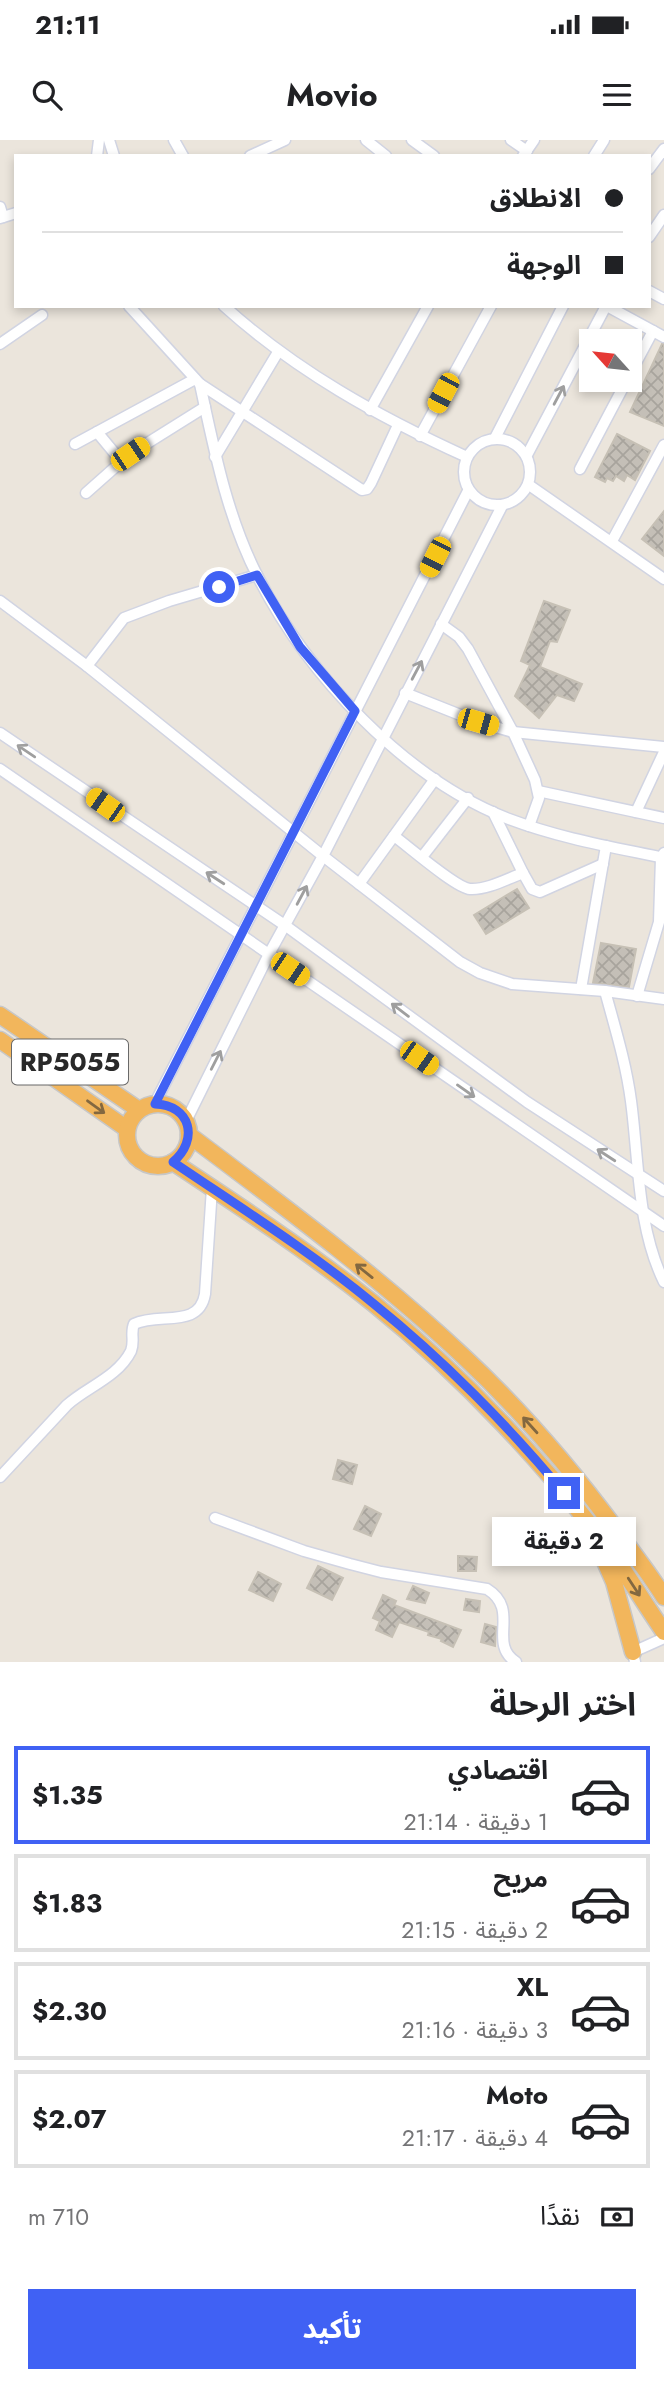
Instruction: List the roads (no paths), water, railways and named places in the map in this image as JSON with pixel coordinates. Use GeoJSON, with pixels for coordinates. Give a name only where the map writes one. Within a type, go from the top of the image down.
{"type":"FeatureCollection","features":[{"type":"Feature","properties":{"kind":"highway","name":"RP5055"},"geometry":{"type":"LineString","coordinates":[[0,1015],[139,1110]]}},
{"type":"Feature","properties":{"kind":"highway","name":"RP5055"},"geometry":{"type":"LineString","coordinates":[[0,1040],[127,1129],[139,1110],[155,1104],[173,1107],[187,1128],[413,1311],[464,1357],[565,1463],[662,1588]]}},
{"type":"Feature","properties":{"kind":"highway"},"geometry":{"type":"LineString","coordinates":[[127,1129],[129,1146],[139,1160],[156,1166],[173,1162],[181,1155],[187,1146],[187,1128]]}},
{"type":"Feature","properties":{"kind":"highway"},"geometry":{"type":"LineString","coordinates":[[173,1162],[331,1271],[425,1347],[552,1478],[618,1562],[664,1632]]}},
{"type":"Feature","properties":{"kind":"highway"},"geometry":{"type":"LineString","coordinates":[[587,1522],[614,1582],[634,1657]]}},
{"type":"Feature","properties":{"kind":"street"},"geometry":{"type":"LineString","coordinates":[[254,154],[285,140]]}},
{"type":"Feature","properties":{"kind":"street"},"geometry":{"type":"LineString","coordinates":[[366,140],[384,154]]}},
{"type":"Feature","properties":{"kind":"street"},"geometry":{"type":"LineString","coordinates":[[412,140],[431,154]]}},
{"type":"Feature","properties":{"kind":"street"},"geometry":{"type":"LineString","coordinates":[[511,140],[525,153],[534,140]]}},
{"type":"Feature","properties":{"kind":"street"},"geometry":{"type":"LineString","coordinates":[[651,166],[664,149]]}},
{"type":"Feature","properties":{"kind":"street"},"geometry":{"type":"LineString","coordinates":[[651,234],[664,215]]}},
{"type":"Feature","properties":{"kind":"street"},"geometry":{"type":"LineString","coordinates":[[131,308],[197,381],[362,490],[367,489],[371,483],[398,425]]}},
{"type":"Feature","properties":{"kind":"street"},"geometry":{"type":"LineString","coordinates":[[226,308],[278,352],[370,410],[467,457]]}},
{"type":"Feature","properties":{"kind":"street"},"geometry":{"type":"LineString","coordinates":[[370,410],[427,308]]}},
{"type":"Feature","properties":{"kind":"street"},"geometry":{"type":"LineString","coordinates":[[420,436],[490,308]]}},
{"type":"Feature","properties":{"kind":"street"},"geometry":{"type":"LineString","coordinates":[[495,438],[563,308]]}},
{"type":"Feature","properties":{"kind":"street"},"geometry":{"type":"LineString","coordinates":[[527,455],[606,308]]}},
{"type":"Feature","properties":{"kind":"street"},"geometry":{"type":"LineString","coordinates":[[611,308],[664,337]]}},
{"type":"Feature","properties":{"kind":"street"},"geometry":{"type":"LineString","coordinates":[[0,344],[5,337],[42,316]]}},
{"type":"Feature","properties":{"kind":"street"},"geometry":{"type":"LineString","coordinates":[[642,352],[653,331]]}},
{"type":"Feature","properties":{"kind":"street"},"geometry":{"type":"LineString","coordinates":[[215,457],[278,352]]}},
{"type":"Feature","properties":{"kind":"street"},"geometry":{"type":"LineString","coordinates":[[197,381],[215,457],[257,575],[300,647],[355,711],[408,761],[494,812],[529,825],[606,846],[663,856],[662,923],[637,996]]}},
{"type":"Feature","properties":{"kind":"street"},"geometry":{"type":"LineString","coordinates":[[75,444],[197,381]]}},
{"type":"Feature","properties":{"kind":"street"},"geometry":{"type":"LineString","coordinates":[[580,469],[621,392]]}},
{"type":"Feature","properties":{"kind":"street"},"geometry":{"type":"LineString","coordinates":[[86,493],[121,461],[205,407]]}},
{"type":"Feature","properties":{"kind":"street"},"geometry":{"type":"LineString","coordinates":[[97,432],[121,461]]}},
{"type":"Feature","properties":{"kind":"street"},"geometry":{"type":"LineString","coordinates":[[495,438],[513,442],[527,455],[531,475],[529,485],[518,499],[502,506],[483,503],[468,491],[464,468],[467,457],[478,444],[495,438]]}},
{"type":"Feature","properties":{"kind":"street"},"geometry":{"type":"LineString","coordinates":[[612,541],[664,445]]}},
{"type":"Feature","properties":{"kind":"street"},"geometry":{"type":"LineString","coordinates":[[529,485],[664,579]]}},
{"type":"Feature","properties":{"kind":"street"},"geometry":{"type":"LineString","coordinates":[[155,1104],[468,491]]}},
{"type":"Feature","properties":{"kind":"street"},"geometry":{"type":"LineString","coordinates":[[187,1128],[269,954],[323,856],[502,506]]}},
{"type":"Feature","properties":{"kind":"street"},"geometry":{"type":"LineString","coordinates":[[87,666],[124,618],[169,601],[257,575]]}},
{"type":"Feature","properties":{"kind":"street"},"geometry":{"type":"LineString","coordinates":[[0,601],[87,666],[444,951],[480,973],[512,984],[605,990],[664,999]]}},
{"type":"Feature","properties":{"kind":"street"},"geometry":{"type":"LineString","coordinates":[[442,624],[463,641],[513,732],[538,792],[539,798],[529,825]]}},
{"type":"Feature","properties":{"kind":"street"},"geometry":{"type":"LineString","coordinates":[[405,693],[478,722],[513,732],[664,750],[636,812]]}},
{"type":"Feature","properties":{"kind":"street"},"geometry":{"type":"LineString","coordinates":[[0,733],[286,926],[527,1102],[664,1191]]}},
{"type":"Feature","properties":{"kind":"street"},"geometry":{"type":"LineString","coordinates":[[0,769],[664,1226]]}},
{"type":"Feature","properties":{"kind":"street"},"geometry":{"type":"LineString","coordinates":[[359,884],[435,779]]}},
{"type":"Feature","properties":{"kind":"street"},"geometry":{"type":"LineString","coordinates":[[538,792],[664,818]]}},
{"type":"Feature","properties":{"kind":"street"},"geometry":{"type":"LineString","coordinates":[[422,857],[468,798]]}},
{"type":"Feature","properties":{"kind":"street"},"geometry":{"type":"LineString","coordinates":[[494,812],[532,889],[540,892],[603,864]]}},
{"type":"Feature","properties":{"kind":"street"},"geometry":{"type":"LineString","coordinates":[[394,836],[458,884],[472,889],[523,873]]}},
{"type":"Feature","properties":{"kind":"street"},"geometry":{"type":"LineString","coordinates":[[581,989],[606,846]]}},
{"type":"Feature","properties":{"kind":"street"},"geometry":{"type":"LineString","coordinates":[[605,990],[623,1054],[643,1213],[664,1282]]}},
{"type":"Feature","properties":{"kind":"street"},"geometry":{"type":"LineString","coordinates":[[0,1477],[67,1405],[102,1383],[128,1356],[133,1343],[131,1328],[134,1324],[156,1318],[193,1315],[200,1309],[205,1294],[212,1188]]}},
{"type":"Feature","properties":{"kind":"street"},"geometry":{"type":"LineString","coordinates":[[215,1518],[350,1564],[381,1572],[487,1589],[496,1595],[503,1606],[503,1647],[508,1656],[516,1662]]}},
{"type":"Feature","properties":{"kind":"street"},"geometry":{"type":"LineString","coordinates":[[634,1657],[664,1638]]}}]}
